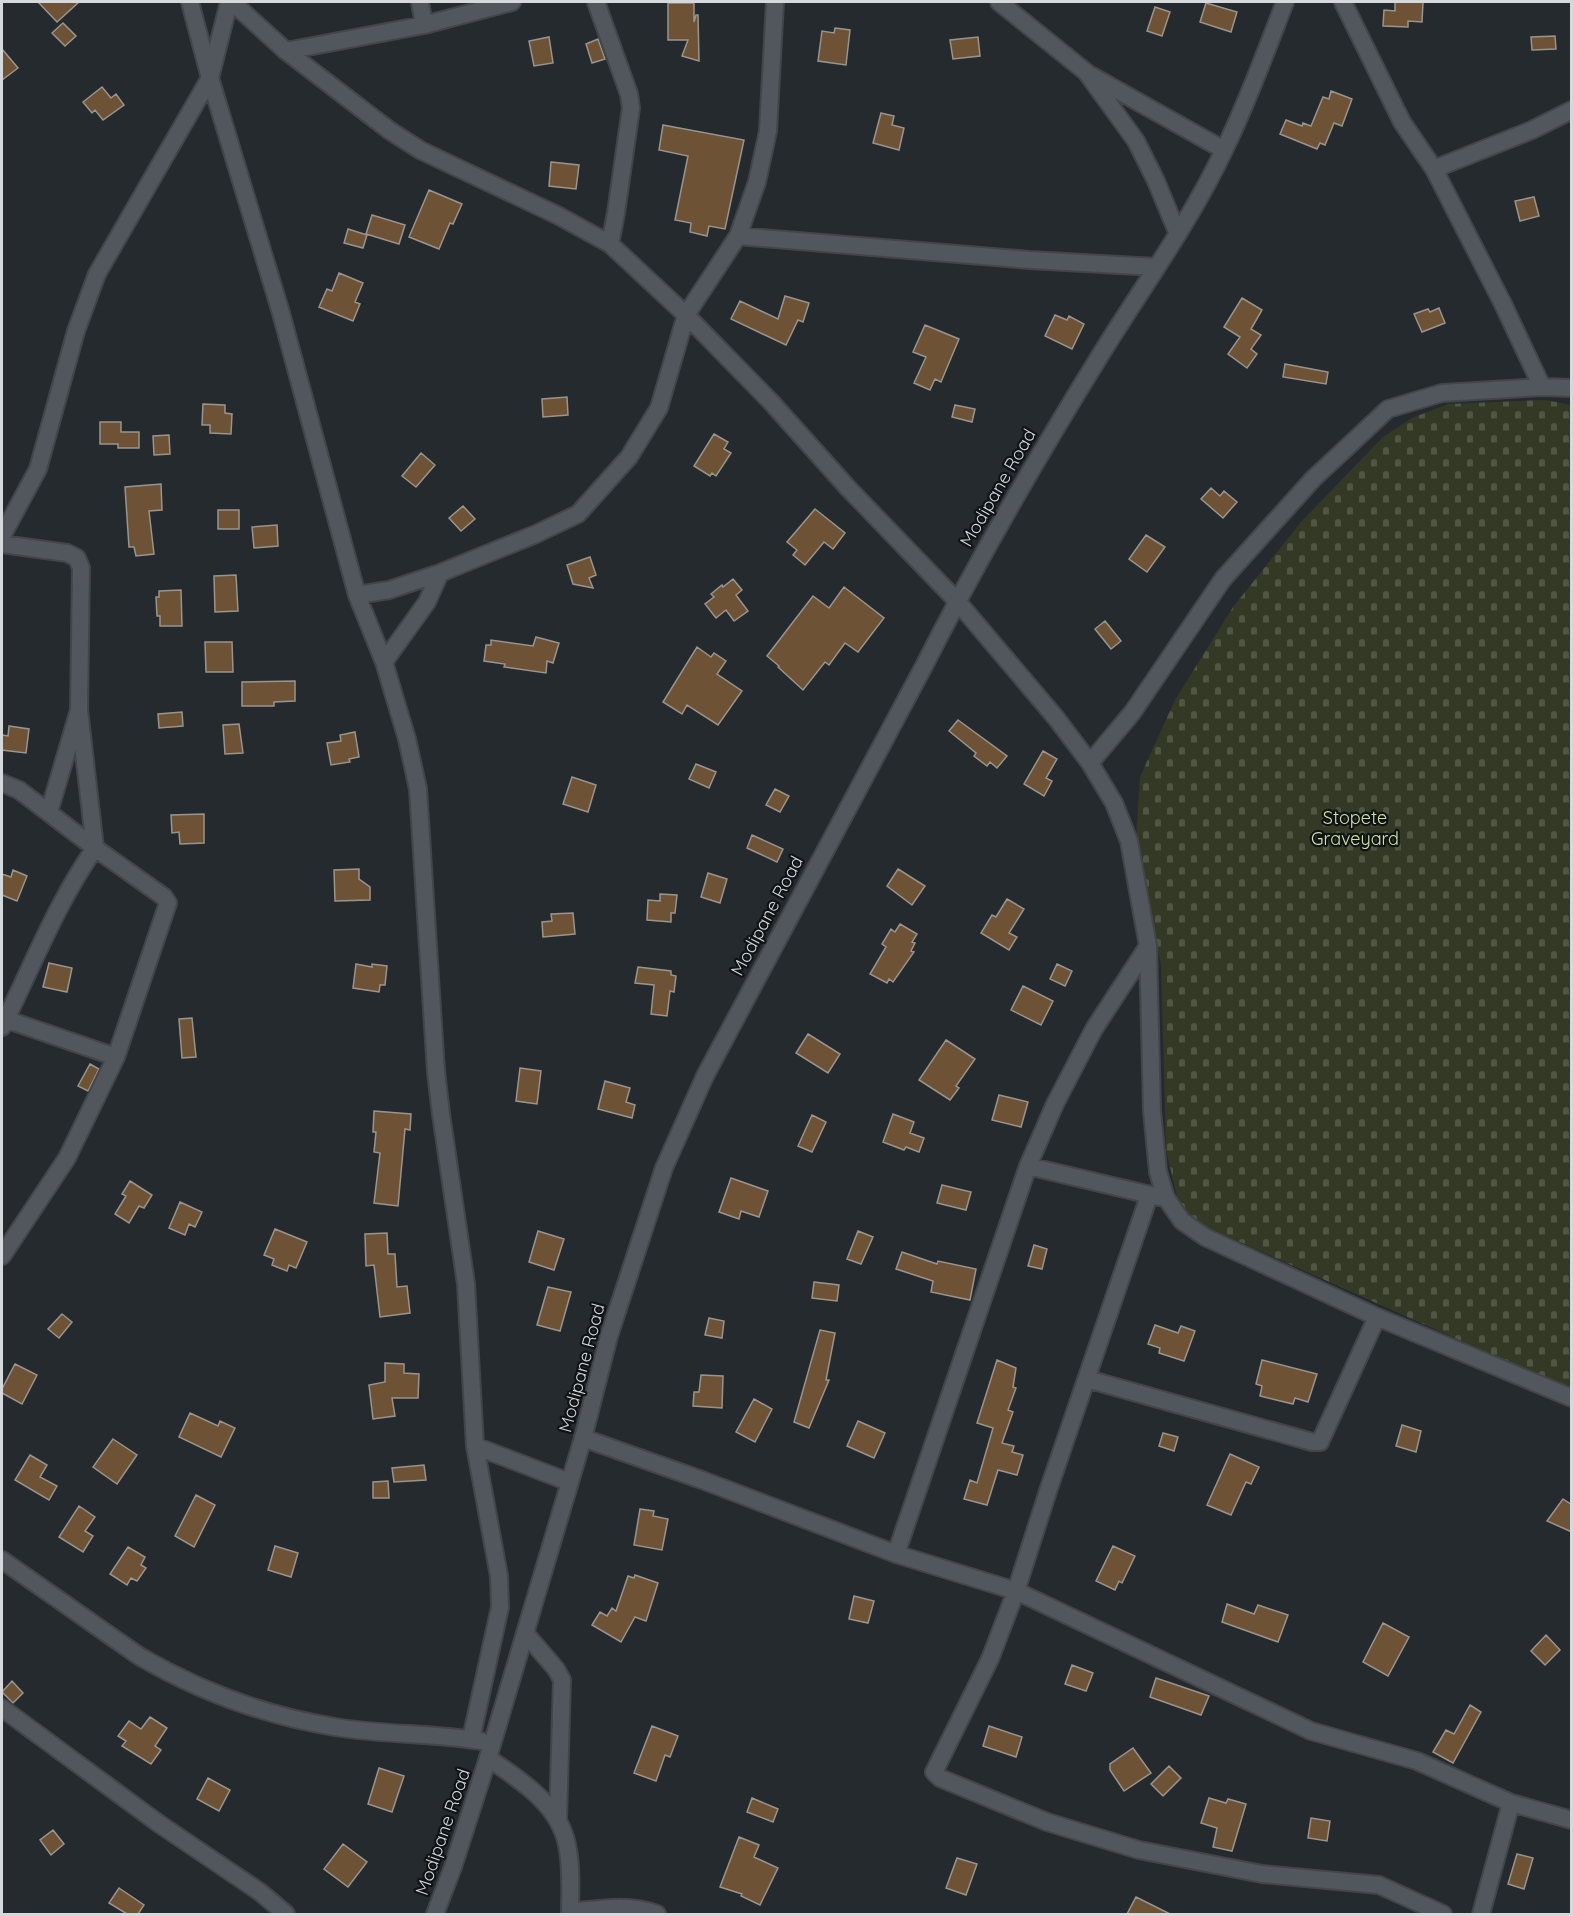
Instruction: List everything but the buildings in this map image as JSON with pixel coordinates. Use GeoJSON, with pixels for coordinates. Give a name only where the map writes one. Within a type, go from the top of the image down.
{"type":"FeatureCollection","features":[{"type":"Feature","properties":{"kind":"street"},"geometry":{"type":"LineString","coordinates":[[190,2],[210,78],[281,313],[357,594],[384,662],[407,739],[418,789],[436,1072],[465,1275],[475,1446],[499,1576],[500,1607],[471,1739]]}},
{"type":"Feature","properties":{"kind":"street"},"geometry":{"type":"LineString","coordinates":[[2,536],[38,469],[76,331],[97,274],[210,78],[231,2],[286,51],[371,117],[420,150],[559,216],[610,244],[686,315],[772,403],[848,488],[957,602],[1056,718],[1090,763],[1114,803],[1128,841],[1148,946],[1152,1111],[1158,1172],[1157,1197],[1087,1379],[1016,1591],[990,1659],[935,1769],[936,1776],[1047,1822],[1139,1850],[1262,1874],[1379,1885],[1443,1914]]}},
{"type":"Feature","properties":{"kind":"street"},"geometry":{"type":"LineString","coordinates":[[420,2],[424,25]]}},
{"type":"Feature","properties":{"kind":"street"},"geometry":{"type":"LineString","coordinates":[[286,51],[424,25],[512,2]]}},
{"type":"Feature","properties":{"kind":"street"},"geometry":{"type":"LineString","coordinates":[[596,2],[631,108],[610,244]]}},
{"type":"Feature","properties":{"kind":"street"},"geometry":{"type":"LineString","coordinates":[[357,594],[389,590],[440,573],[536,534],[578,514],[629,457],[659,408],[686,315],[738,236],[757,182],[768,131],[775,2]]}},
{"type":"Feature","properties":{"kind":"street"},"geometry":{"type":"LineString","coordinates":[[999,2],[1086,72],[1224,150]]}},
{"type":"Feature","properties":{"kind":"street","name":"Modipane Road"},"geometry":{"type":"LineString","coordinates":[[435,1914],[453,1867],[490,1750],[583,1438],[609,1336],[664,1168],[691,1106],[710,1065],[957,602],[1034,463],[1178,234],[1224,150],[1285,2]]}},
{"type":"Feature","properties":{"kind":"street"},"geometry":{"type":"LineString","coordinates":[[1342,2],[1402,122],[1434,169],[1503,304],[1542,387]]}},
{"type":"Feature","properties":{"kind":"street"},"geometry":{"type":"LineString","coordinates":[[1086,72],[1136,141],[1178,234]]}},
{"type":"Feature","properties":{"kind":"street"},"geometry":{"type":"LineString","coordinates":[[1434,169],[1532,130],[1572,110]]}},
{"type":"Feature","properties":{"kind":"street"},"geometry":{"type":"LineString","coordinates":[[738,236],[1018,259],[1156,267]]}},
{"type":"Feature","properties":{"kind":"street"},"geometry":{"type":"LineString","coordinates":[[1090,763],[1132,713],[1223,579],[1313,479],[1388,409],[1442,393],[1542,387],[1572,388]]}},
{"type":"Feature","properties":{"kind":"street"},"geometry":{"type":"LineString","coordinates":[[2,544],[67,553],[77,558],[81,568],[79,710],[95,848],[52,920],[4,1023],[116,1057]]}},
{"type":"Feature","properties":{"kind":"street"},"geometry":{"type":"LineString","coordinates":[[384,662],[426,602],[440,573]]}},
{"type":"Feature","properties":{"kind":"street"},"geometry":{"type":"LineString","coordinates":[[49,812],[79,710]]}},
{"type":"Feature","properties":{"kind":"street"},"geometry":{"type":"LineString","coordinates":[[2,783],[19,790],[164,897],[168,903],[116,1057],[67,1158],[2,1256]]}},
{"type":"Feature","properties":{"kind":"street"},"geometry":{"type":"LineString","coordinates":[[896,1554],[1028,1166],[1055,1104],[1094,1029],[1148,946]]}},
{"type":"Feature","properties":{"kind":"street"},"geometry":{"type":"LineString","coordinates":[[1028,1166],[1157,1197],[1182,1221],[1205,1238],[1377,1317],[1572,1398]]}},
{"type":"Feature","properties":{"kind":"street"},"geometry":{"type":"LineString","coordinates":[[1087,1379],[1312,1442],[1320,1442],[1377,1317]]}},
{"type":"Feature","properties":{"kind":"street"},"geometry":{"type":"LineString","coordinates":[[583,1438],[712,1483],[896,1554],[1016,1591],[1311,1731],[1417,1761],[1511,1803],[1572,1820]]}},
{"type":"Feature","properties":{"kind":"street"},"geometry":{"type":"LineString","coordinates":[[475,1446],[569,1482]]}},
{"type":"Feature","properties":{"kind":"street"},"geometry":{"type":"LineString","coordinates":[[2,1560],[139,1656],[215,1694],[269,1712],[336,1727],[471,1739],[490,1750],[535,1792],[558,1819],[567,1844],[570,1913],[623,1907],[657,1914]]}},
{"type":"Feature","properties":{"kind":"street"},"geometry":{"type":"LineString","coordinates":[[525,1633],[556,1669],[562,1680],[558,1819]]}},
{"type":"Feature","properties":{"kind":"street"},"geometry":{"type":"LineString","coordinates":[[2,1708],[158,1823],[260,1892],[286,1914]]}},
{"type":"Feature","properties":{"kind":"street"},"geometry":{"type":"LineString","coordinates":[[1481,1914],[1511,1803]]}},
{"type":"Feature","properties":{"kind":"green space","name":"Stopete Graveyard"},"geometry":{"type":"Polygon","coordinates":[[[1545,400],[1571,405],[1571,1390],[1193,1221],[1178,1201],[1166,1150],[1161,965],[1136,838],[1140,777],[1175,700],[1233,607],[1301,522],[1383,437],[1412,418],[1448,404],[1545,400]]]}}]}
